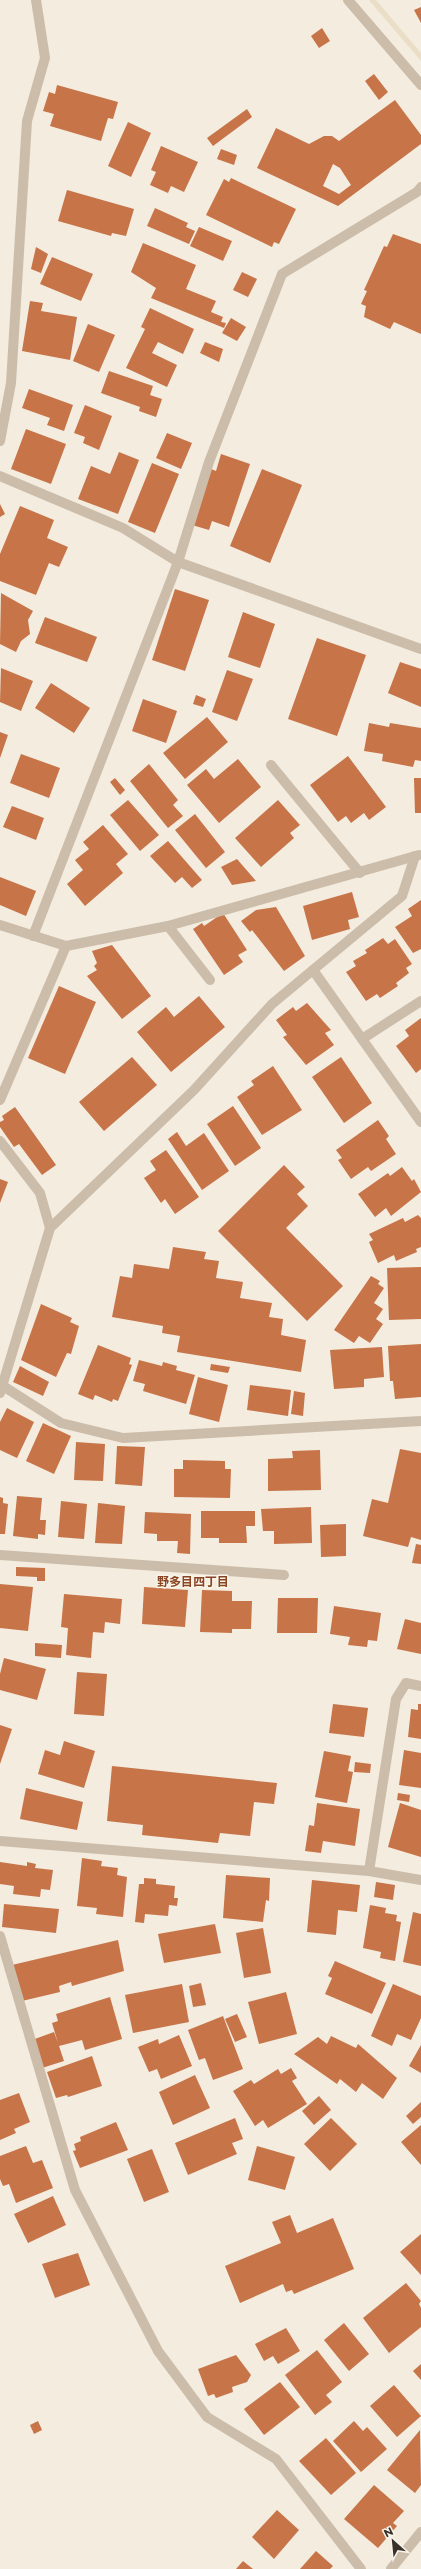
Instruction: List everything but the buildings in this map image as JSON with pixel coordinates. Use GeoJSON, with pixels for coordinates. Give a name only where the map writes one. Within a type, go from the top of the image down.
{"type":"FeatureCollection","features":[{"type":"Feature","properties":{"kind":"street"},"geometry":{"type":"LineString","coordinates":[[0,440],[12,383],[27,121],[45,58],[36,0]]}},
{"type":"Feature","properties":{"kind":"street"},"geometry":{"type":"LineString","coordinates":[[348,0],[421,85]]}},
{"type":"Feature","properties":{"kind":"street"},"geometry":{"type":"LineString","coordinates":[[33,936],[178,562],[209,462],[282,274],[417,192],[421,187]]}},
{"type":"Feature","properties":{"kind":"street"},"geometry":{"type":"LineString","coordinates":[[0,476],[123,528],[178,562],[421,649]]}},
{"type":"Feature","properties":{"kind":"street"},"geometry":{"type":"LineString","coordinates":[[271,765],[360,872]]}},
{"type":"Feature","properties":{"kind":"street"},"geometry":{"type":"LineString","coordinates":[[0,925],[66,946],[168,926],[418,855]]}},
{"type":"Feature","properties":{"kind":"street"},"geometry":{"type":"LineString","coordinates":[[418,855],[402,896],[272,1004],[194,1090],[50,1228],[1,1387],[61,1422],[123,1438],[421,1421]]}},
{"type":"Feature","properties":{"kind":"street"},"geometry":{"type":"LineString","coordinates":[[168,926],[210,980]]}},
{"type":"Feature","properties":{"kind":"street"},"geometry":{"type":"LineString","coordinates":[[0,1100],[66,946]]}},
{"type":"Feature","properties":{"kind":"street"},"geometry":{"type":"LineString","coordinates":[[313,970],[421,1122]]}},
{"type":"Feature","properties":{"kind":"street"},"geometry":{"type":"LineString","coordinates":[[362,1039],[421,1001]]}},
{"type":"Feature","properties":{"kind":"street"},"geometry":{"type":"LineString","coordinates":[[0,1141],[40,1193],[50,1228]]}},
{"type":"Feature","properties":{"kind":"street"},"geometry":{"type":"LineString","coordinates":[[0,1555],[284,1575]]}},
{"type":"Feature","properties":{"kind":"street"},"geometry":{"type":"LineString","coordinates":[[369,1871],[396,1699],[406,1683],[421,1686]]}},
{"type":"Feature","properties":{"kind":"street"},"geometry":{"type":"LineString","coordinates":[[0,1842],[369,1871],[421,1880]]}},
{"type":"Feature","properties":{"kind":"street"},"geometry":{"type":"LineString","coordinates":[[0,1936],[75,2190],[158,2352],[207,2417],[276,2459],[361,2569]]}},
{"type":"Feature","properties":{"kind":"street"},"geometry":{"type":"LineString","coordinates":[[391,2569],[421,2532]]}},
{"type":"Feature","properties":{"kind":"shaded area"},"geometry":{"type":"Polygon","coordinates":[[[369,0],[376,0],[421,53],[421,61],[369,0]]]}},
{"type":"Feature","properties":{"kind":"district","name":"野多目四丁目"},"geometry":{"type":"Point","coordinates":[193,1582]}}]}
